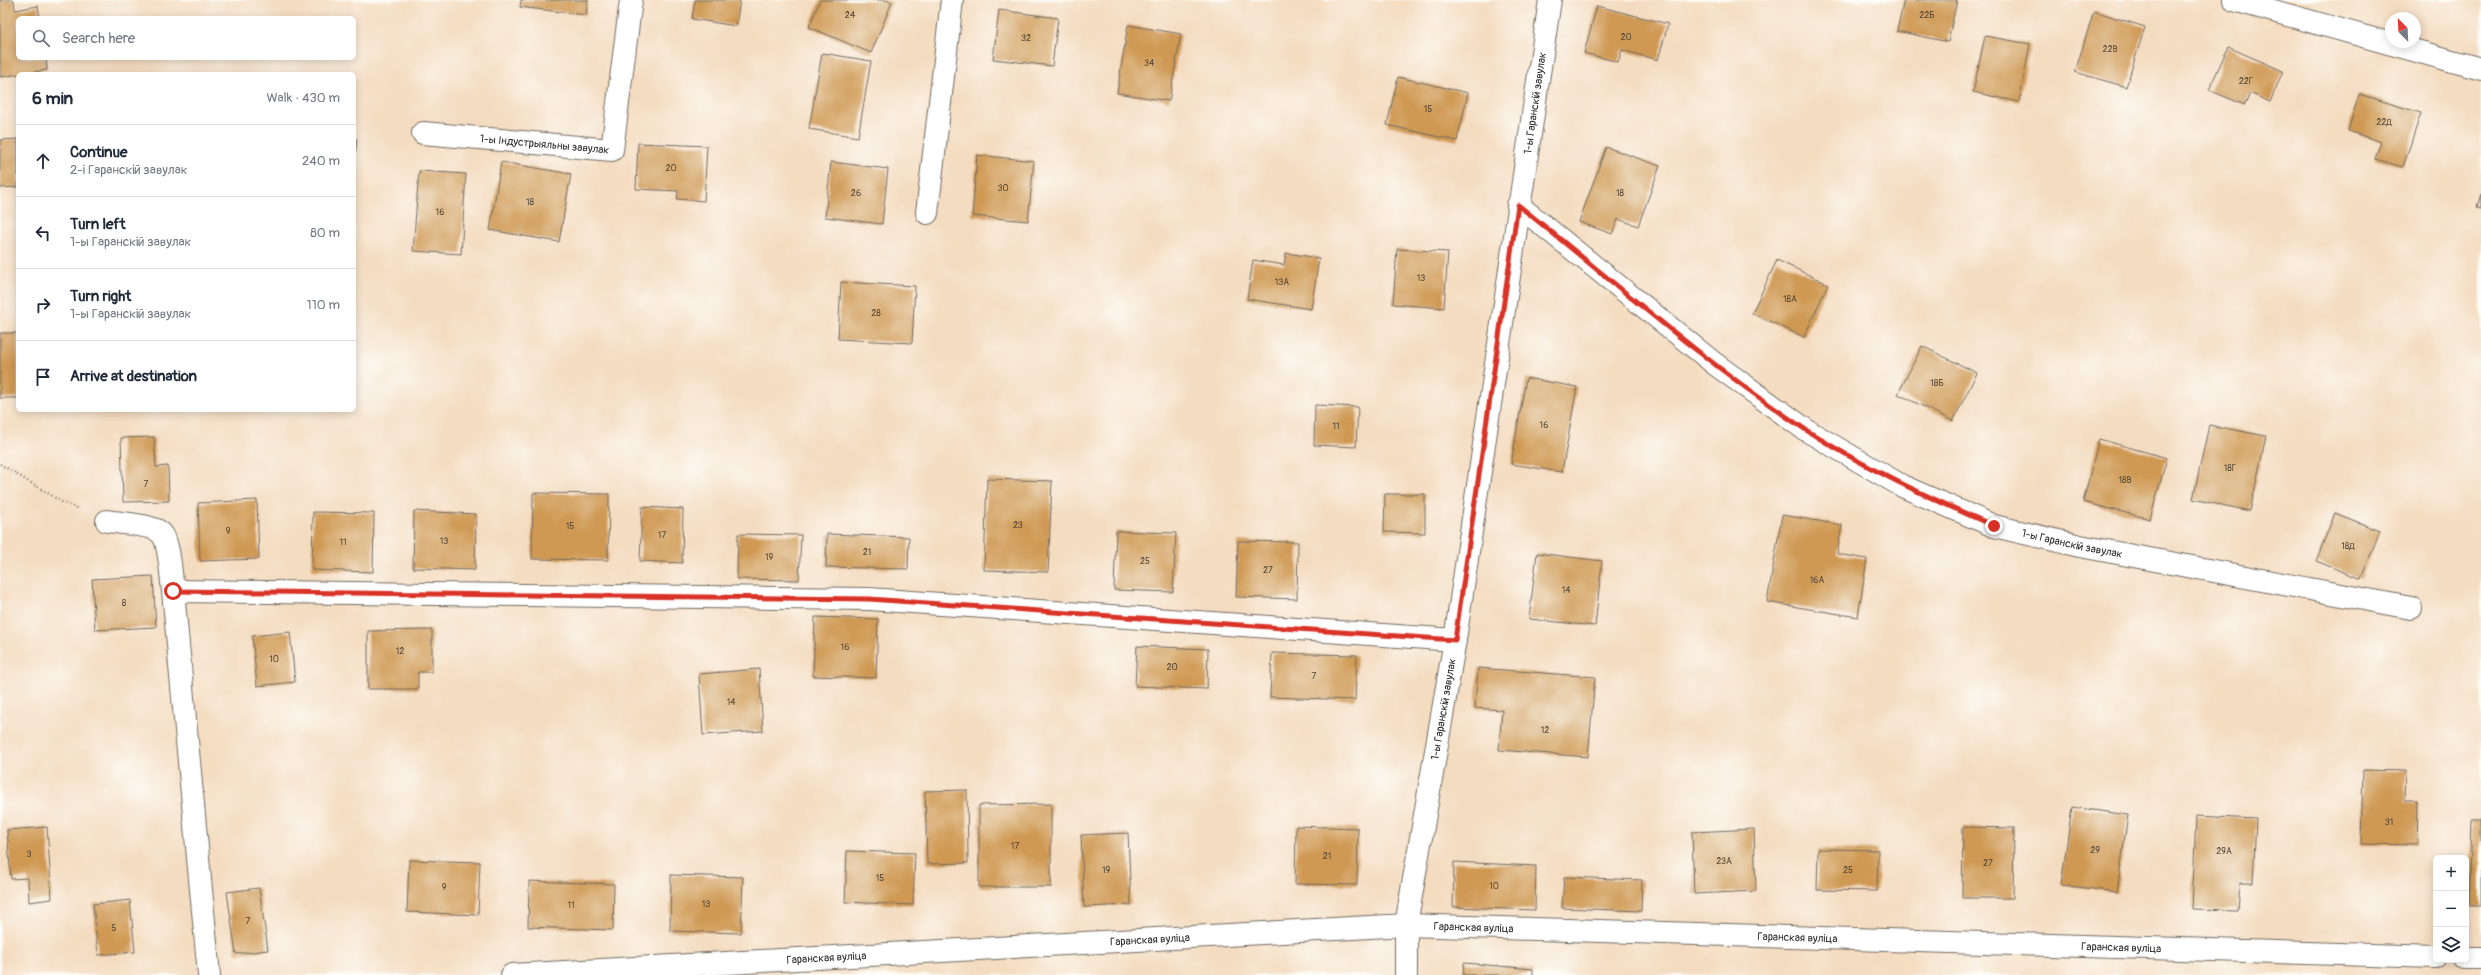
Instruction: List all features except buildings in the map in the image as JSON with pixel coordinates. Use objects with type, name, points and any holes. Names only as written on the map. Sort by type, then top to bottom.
[{"type":"street","name":"1-ы Індустрыяльны завулак","points":[[422,132],[612,150],[631,0]]},
{"type":"street","points":[[927,213],[952,0]]},
{"type":"street","name":"1-ы Гаранскій завулак","points":[[1406,975],[1406,925],[1455,640],[1518,205],[1550,0]]},
{"type":"street","points":[[2234,0],[2481,69]]},
{"type":"street","name":"1-ы Гаранскій завулак","points":[[1518,205],[1716,364],[1806,430],[1902,486],[1994,526],[2080,546],[2410,608]]},
{"type":"street","points":[[107,521],[153,529],[161,533],[166,543],[173,591],[209,975]]},
{"type":"street","points":[[173,591],[869,599],[1455,640]]},
{"type":"street","name":"Гаранская вуліца","points":[[512,975],[1406,925],[2433,957]]},
{"type":"street","points":[[2469,958],[2481,958]]},
{"type":"path","points":[[0,464],[62,502],[107,521]]},
{"type":"route","points":[[173,591],[869,599],[1455,640],[1518,205],[1716,364],[1806,430],[1902,486],[1994,526]]}]
